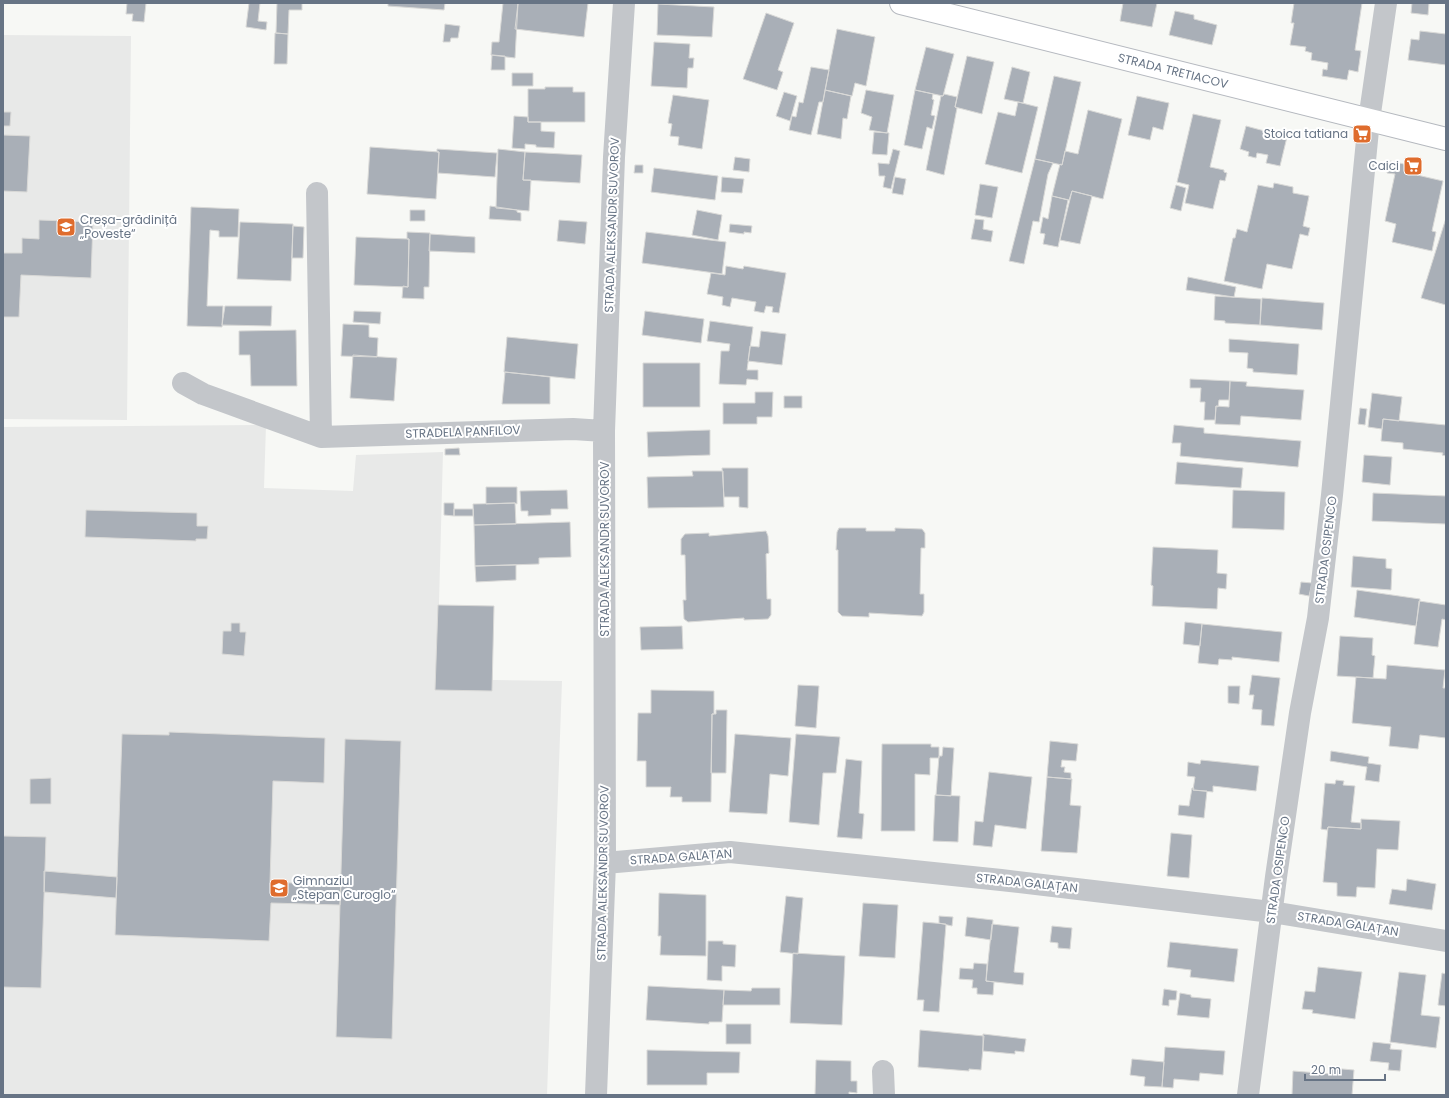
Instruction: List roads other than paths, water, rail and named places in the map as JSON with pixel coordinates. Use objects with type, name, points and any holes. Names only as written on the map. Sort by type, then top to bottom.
[{"type":"street","name":"STRADA ALEKSANDR SUVOROV","points":[[596,1095],[606,863],[604,431],[614,157],[624,3]]},
{"type":"street","name":"STRADA TRETIACOV","points":[[900,3],[1446,139]]},
{"type":"street","name":"STRADA OSIPENCO","points":[[1248,1095],[1300,713],[1318,618],[1334,479],[1369,120],[1386,3]]},
{"type":"street","points":[[317,193],[321,437]]},
{"type":"street","name":"STRADELA PANFILOV","points":[[183,383],[203,394],[321,437],[573,429],[604,431]]},
{"type":"street","name":"STRADA GALAȚAN","points":[[606,863],[730,852],[1001,880],[1272,912],[1446,941]]},
{"type":"street","points":[[884,1071],[884,1095]]},
{"type":"place","name":"Stoica tatiana","points":[[1362,134]]},
{"type":"place","name":"Caici","points":[[1413,166]]},
{"type":"place","name":"Creșa-grădiniță „Poveste“","points":[[66,227]]},
{"type":"place","name":"Gimnaziul „Stepan Curoglo“","points":[[279,888]]}]
